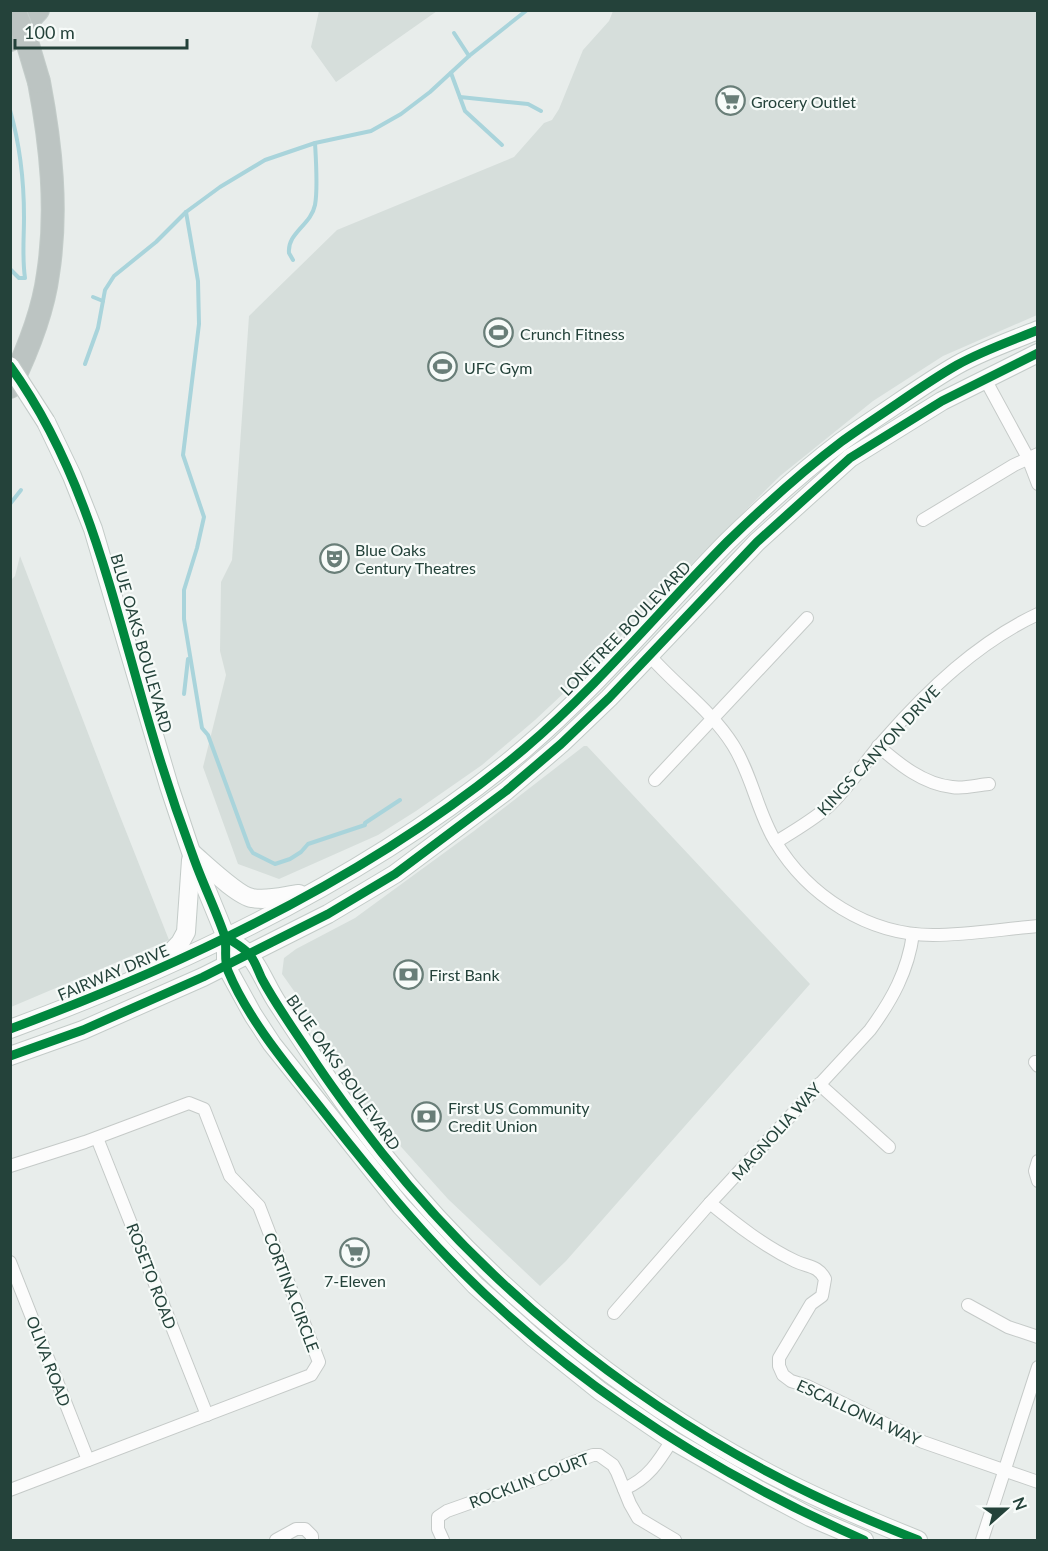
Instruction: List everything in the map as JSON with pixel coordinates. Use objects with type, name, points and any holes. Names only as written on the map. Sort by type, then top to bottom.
[{"type":"highway","points":[[10,387],[31,337],[48,275],[52,183],[50,149],[39,82],[14,10]]},
{"type":"highway","points":[[10,40],[38,10]]},
{"type":"main road","name":"LONETREE BOULEVARD","points":[[226,937],[317,891],[436,818],[471,792],[566,711],[729,541],[797,477],[859,429],[923,386],[974,357],[1038,330]]},
{"type":"main road","points":[[10,1056],[83,1030],[226,966],[328,914],[395,874],[506,791],[561,744],[609,698],[757,542],[850,458],[942,401],[1038,353]]},
{"type":"main road","points":[[974,357],[986,379]]},
{"type":"main road","name":"BLUE OAKS BOULEVARD","points":[[10,366],[46,422],[72,476],[93,529],[152,735],[191,852],[226,937],[226,966],[253,1015],[278,1051],[377,1178],[436,1245],[475,1285],[534,1338],[600,1391],[672,1440],[759,1491],[864,1540]]},
{"type":"main road","points":[[633,642],[650,655]]},
{"type":"main road","points":[[191,852],[238,891],[251,898],[267,899],[317,891]]},
{"type":"main road","points":[[152,972],[180,943],[186,932],[191,852]]},
{"type":"main road","name":"BLUE OAKS BOULEVARD","points":[[226,937],[249,954],[310,1055],[360,1125],[431,1210],[520,1299],[604,1368],[693,1429],[818,1498],[918,1540]]},
{"type":"main road","name":"FAIRWAY DRIVE","points":[[10,1029],[80,1003],[176,962],[226,937]]},
{"type":"street","points":[[986,379],[1033,456],[1038,484]]},
{"type":"street","points":[[923,520],[1033,456]]},
{"type":"street","name":"KINGS CANYON DRIVE","points":[[776,842],[826,808],[878,746],[919,702],[967,659],[992,640],[1038,614]]},
{"type":"street","points":[[655,780],[807,618]]},
{"type":"street","points":[[650,655],[725,733],[740,757],[763,817],[776,842],[803,879],[835,905],[868,922],[913,934],[955,934],[1038,926]]},
{"type":"street","points":[[878,746],[912,772],[933,783],[954,788],[989,784]]},
{"type":"street","name":"MAGNOLIA WAY","points":[[614,1313],[710,1203],[870,1030],[891,1001],[906,966],[913,934]]},
{"type":"street","points":[[819,1084],[889,1147]]},
{"type":"street","name":"CORTINA CIRCLE","points":[[10,1166],[98,1138],[189,1103],[204,1109],[230,1176],[259,1206],[319,1362],[310,1375],[10,1490]]},
{"type":"street","name":"ROSETO ROAD","points":[[98,1138],[207,1415]]},
{"type":"street","points":[[1037,1179],[1035,1171],[1038,1161]]},
{"type":"street","name":"ESCALLONIA WAY","points":[[710,1203],[755,1238],[797,1263],[818,1269],[825,1279],[822,1296],[811,1304],[782,1352],[779,1366],[783,1375],[791,1381],[807,1386],[900,1432],[1003,1471]]},
{"type":"street","name":"OLIVA ROAD","points":[[10,1262],[88,1460]]},
{"type":"street","points":[[968,1305],[1008,1327],[1038,1337]]},
{"type":"street","points":[[982,1540],[1038,1367]]},
{"type":"street","points":[[624,1489],[647,1475],[672,1440]]},
{"type":"street","name":"ROCKLIN COURT","points":[[442,1540],[438,1529],[438,1518],[447,1511],[532,1482],[593,1455],[599,1455],[613,1465],[638,1518],[675,1540]]},
{"type":"street","points":[[1003,1471],[1038,1482]]},
{"type":"street","points":[[276,1540],[296,1529],[305,1529],[312,1536],[312,1540]]},
{"type":"shaded area","points":[[319,10],[437,11],[336,82],[311,47]]},
{"type":"shaded area","points":[[613,11],[1037,11],[1037,315],[943,356],[873,401],[780,476],[644,611],[597,662],[535,720],[482,765],[416,811],[378,835],[279,879],[238,864],[203,767],[226,675],[220,651],[221,582],[232,560],[249,316],[337,230],[514,157],[544,123],[552,120],[559,109],[583,50],[609,21]]},
{"type":"shaded area","points":[[20,556],[169,940],[11,1007],[10,581],[15,576]]},
{"type":"shaded area","points":[[584,746],[587,746],[810,984],[566,1261],[540,1286],[448,1199],[368,1110],[328,1039],[282,974],[284,958],[296,949],[355,918],[474,831]]},
{"type":"waterway","points":[[85,364],[98,328],[105,290],[114,276],[156,242],[186,212],[220,187],[265,160],[315,143],[371,131],[401,114],[527,10]]},
{"type":"waterway","points":[[454,33],[469,56]]},
{"type":"waterway","points":[[451,73],[465,111],[502,145]]},
{"type":"waterway","points":[[460,97],[528,104],[541,111]]},
{"type":"waterway","points":[[10,110],[19,150],[22,177],[25,278],[19,278],[10,269]]},
{"type":"waterway","points":[[293,260],[289,253],[289,246],[295,234],[313,212],[315,205],[317,183],[315,143]]},
{"type":"waterway","points":[[186,212],[198,281],[199,324],[183,455],[204,517],[184,590],[184,619],[202,728],[208,735],[249,847],[253,853],[275,864],[290,859],[308,844],[365,825],[400,800]]},
{"type":"waterway","points":[[93,297],[103,301]]},
{"type":"waterway","points":[[10,504],[21,490]]},
{"type":"waterway","points":[[184,694],[188,659]]},
{"type":"cycle path","points":[[10,1029],[145,975],[213,944],[344,875],[407,836],[467,794],[551,725],[727,542],[782,490],[826,454],[912,393],[957,365],[1038,330]]},
{"type":"cycle path","points":[[10,1056],[83,1030],[203,977],[328,914],[395,874],[506,791],[561,744],[609,698],[757,542],[850,458],[942,401],[1038,353]]},
{"type":"cycle path","points":[[10,366],[37,408],[80,497],[111,590],[171,795],[224,934],[228,971],[237,991],[261,1030],[360,1157],[419,1226],[495,1304],[543,1345],[592,1384],[696,1453],[751,1485],[864,1540]]},
{"type":"cycle path","points":[[226,937],[251,956],[267,989],[285,1017],[336,1092],[382,1153],[423,1201],[511,1291],[609,1371],[713,1441],[805,1491],[918,1540]]},
{"type":"place","name":"Grocery Outlet","points":[[730,101]]},
{"type":"place","name":"Crunch Fitness","points":[[499,333]]},
{"type":"place","name":"UFC Gym","points":[[443,367]]},
{"type":"place","name":"Blue Oaks Century Theatres","points":[[334,558]]},
{"type":"place","name":"First Bank","points":[[408,974]]},
{"type":"place","name":"First US Community Credit Union","points":[[427,1116]]},
{"type":"place","name":"7-Eleven","points":[[355,1252]]}]
